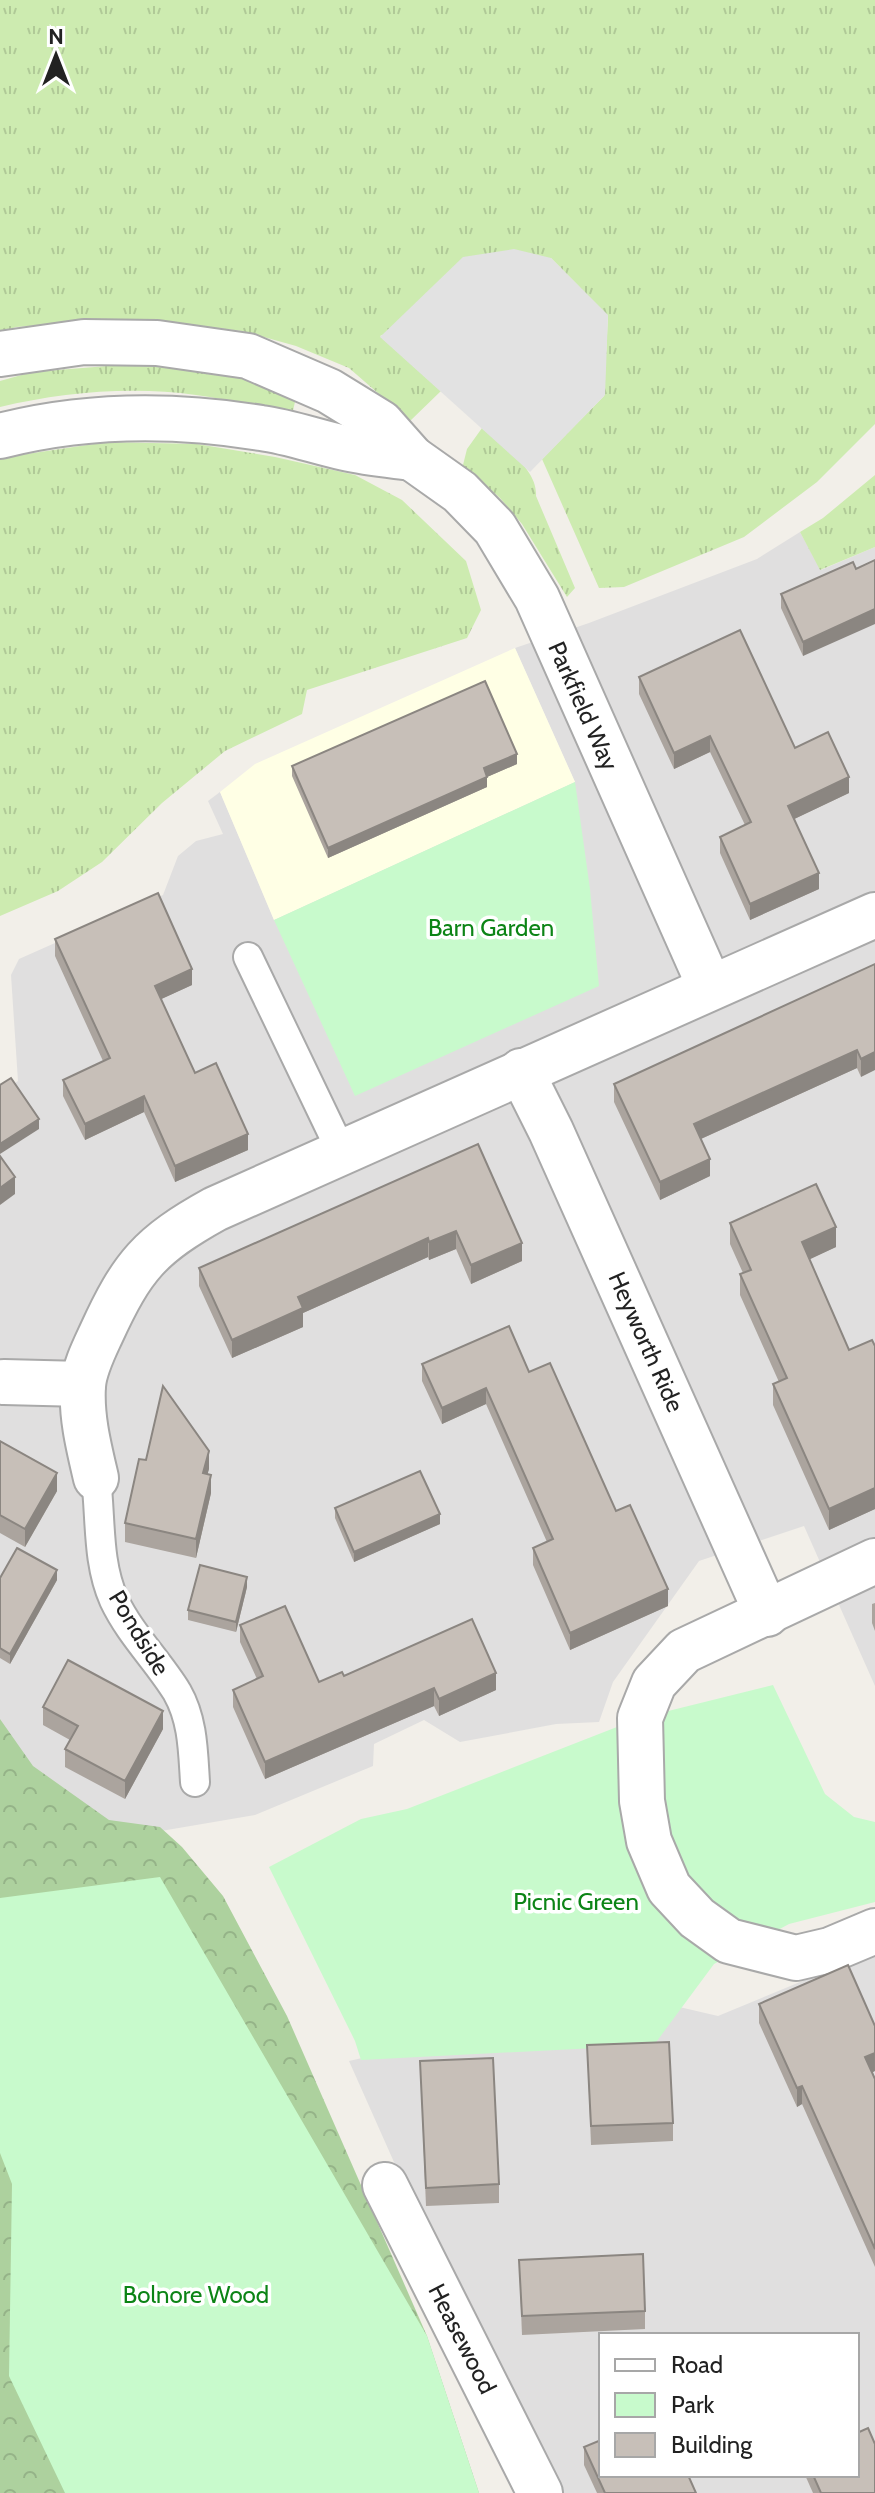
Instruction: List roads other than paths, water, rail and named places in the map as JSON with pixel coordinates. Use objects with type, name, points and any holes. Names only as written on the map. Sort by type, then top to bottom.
[{"type":"street","name":"Parkfield Way","points":[[0,354],[84,342],[157,343],[248,356],[329,391],[381,423],[412,458],[460,492],[495,528],[537,598],[710,987]]},
{"type":"street","name":"Parkfield Way","points":[[0,436],[37,426],[119,418],[188,419],[264,428],[347,449],[412,458]]},
{"type":"street","points":[[521,1071],[875,915]]},
{"type":"street","name":"Pondside","points":[[96,1478],[85,1425],[83,1384],[95,1347],[120,1291],[150,1252],[178,1230],[215,1209],[521,1071]]},
{"type":"street","name":"Heyworth Ride","points":[[521,1071],[551,1131],[767,1614]]},
{"type":"street","points":[[4,1382],[83,1384]]},
{"type":"street","points":[[875,1561],[684,1651],[654,1683],[640,1718],[642,1801],[649,1841],[669,1888],[697,1918],[729,1941],[796,1958],[830,1950],[875,1931]]},
{"type":"street","name":"Heasewood","points":[[385,2185],[540,2493]]},
{"type":"lane","points":[[248,957],[342,1153]]},
{"type":"lane","name":"Pondside","points":[[96,1478],[102,1560],[110,1587],[115,1601],[142,1644],[178,1694],[191,1729],[195,1782]]},
{"type":"park label","name":"Barn Garden","points":[[491,928]]},
{"type":"park label","name":"Picnic Green","points":[[576,1902]]},
{"type":"park label","name":"Bolnore Wood","points":[[196,2295]]}]
